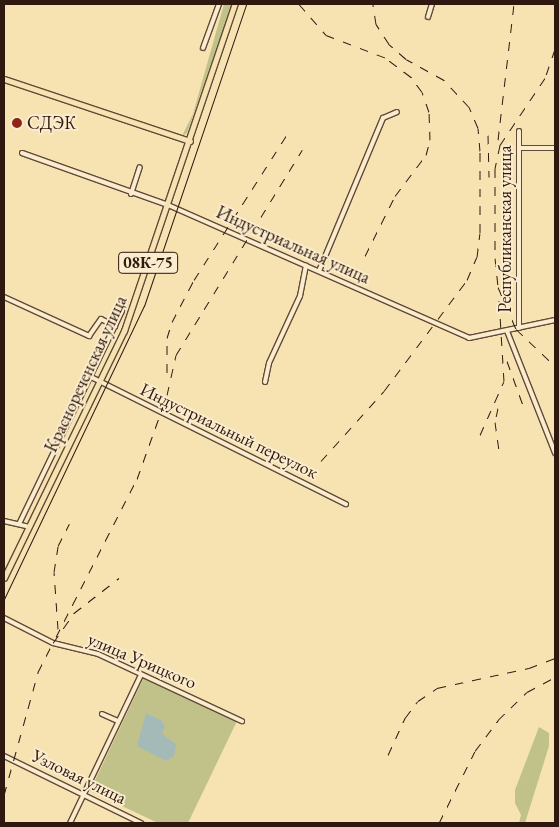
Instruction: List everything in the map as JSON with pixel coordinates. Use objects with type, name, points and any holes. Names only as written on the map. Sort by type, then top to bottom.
[{"type":"main road","name":"Краснореченская улица","points":[[4,578],[124,331],[235,4]]},
{"type":"main road","points":[[4,79],[190,141]]},
{"type":"street","points":[[203,48],[218,4]]},
{"type":"street","points":[[428,17],[432,4]]},
{"type":"street","points":[[318,271],[383,118],[397,112]]},
{"type":"street","name":"Республиканская улица","points":[[519,131],[519,328]]},
{"type":"street","points":[[519,148],[555,148]]},
{"type":"street","name":"Индустриальная улица","points":[[22,153],[131,194],[168,205],[438,325],[474,338],[555,320]]},
{"type":"street","points":[[131,194],[140,168]]},
{"type":"street","points":[[265,382],[269,363],[300,296],[306,266]]},
{"type":"street","points":[[4,297],[89,336],[101,319],[116,326]]},
{"type":"street","points":[[19,524],[122,311]]},
{"type":"street","points":[[507,331],[555,453]]},
{"type":"street","name":"Индустриальный переулок","points":[[91,377],[346,504]]},
{"type":"street","points":[[4,521],[29,527]]},
{"type":"street","name":"улица Урицкого","points":[[4,618],[53,643],[84,650],[242,721]]},
{"type":"street","points":[[70,823],[141,674]]},
{"type":"street","points":[[102,714],[118,721]]},
{"type":"street","name":"Узловая улица","points":[[4,756],[141,823]]},
{"type":"green space","points":[[224,4],[232,4],[187,133],[182,136],[193,114]]},
{"type":"green space","points":[[144,677],[237,721],[188,823],[158,823],[90,791]]},
{"type":"green space","points":[[539,727],[549,733],[549,746],[525,823],[519,823],[521,815],[515,803],[515,790]]},
{"type":"shaded area","points":[[146,713],[161,720],[165,726],[162,734],[176,744],[174,756],[166,761],[137,746]]},
{"type":"tram line","points":[[4,599],[144,306],[246,4]]},
{"type":"railway","points":[[299,4],[326,35],[389,59]]},
{"type":"railway","points":[[321,461],[384,391],[467,280],[477,257],[480,233],[480,151],[478,128],[469,107],[444,80],[406,59],[389,44],[376,24],[373,4]]},
{"type":"railway","points":[[498,140],[514,4]]},
{"type":"railway","points":[[555,49],[545,78],[500,145],[495,168],[495,258],[498,287],[516,329],[555,366]]},
{"type":"railway","points":[[365,256],[395,196],[426,155],[430,140],[429,112],[422,92],[411,77],[384,57]]},
{"type":"railway","points":[[167,373],[167,338],[172,322],[194,280],[290,130]]},
{"type":"railway","points":[[488,135],[489,177]]},
{"type":"railway","points":[[56,637],[137,479],[167,395],[176,355],[302,150]]},
{"type":"railway","points":[[480,435],[504,381],[499,300]]},
{"type":"railway","points":[[507,361],[524,408]]},
{"type":"railway","points":[[498,408],[495,422],[499,452]]},
{"type":"railway","points":[[58,629],[54,572],[58,546],[69,524]]},
{"type":"railway","points":[[4,795],[38,672],[53,643],[74,613],[119,578]]},
{"type":"railway","points":[[388,755],[405,718],[418,701],[437,688],[529,668],[555,658]]},
{"type":"railway","points":[[439,823],[475,751],[498,720],[527,692],[555,677]]},
{"type":"place","name":"СДЭК","points":[[17,123]]}]
